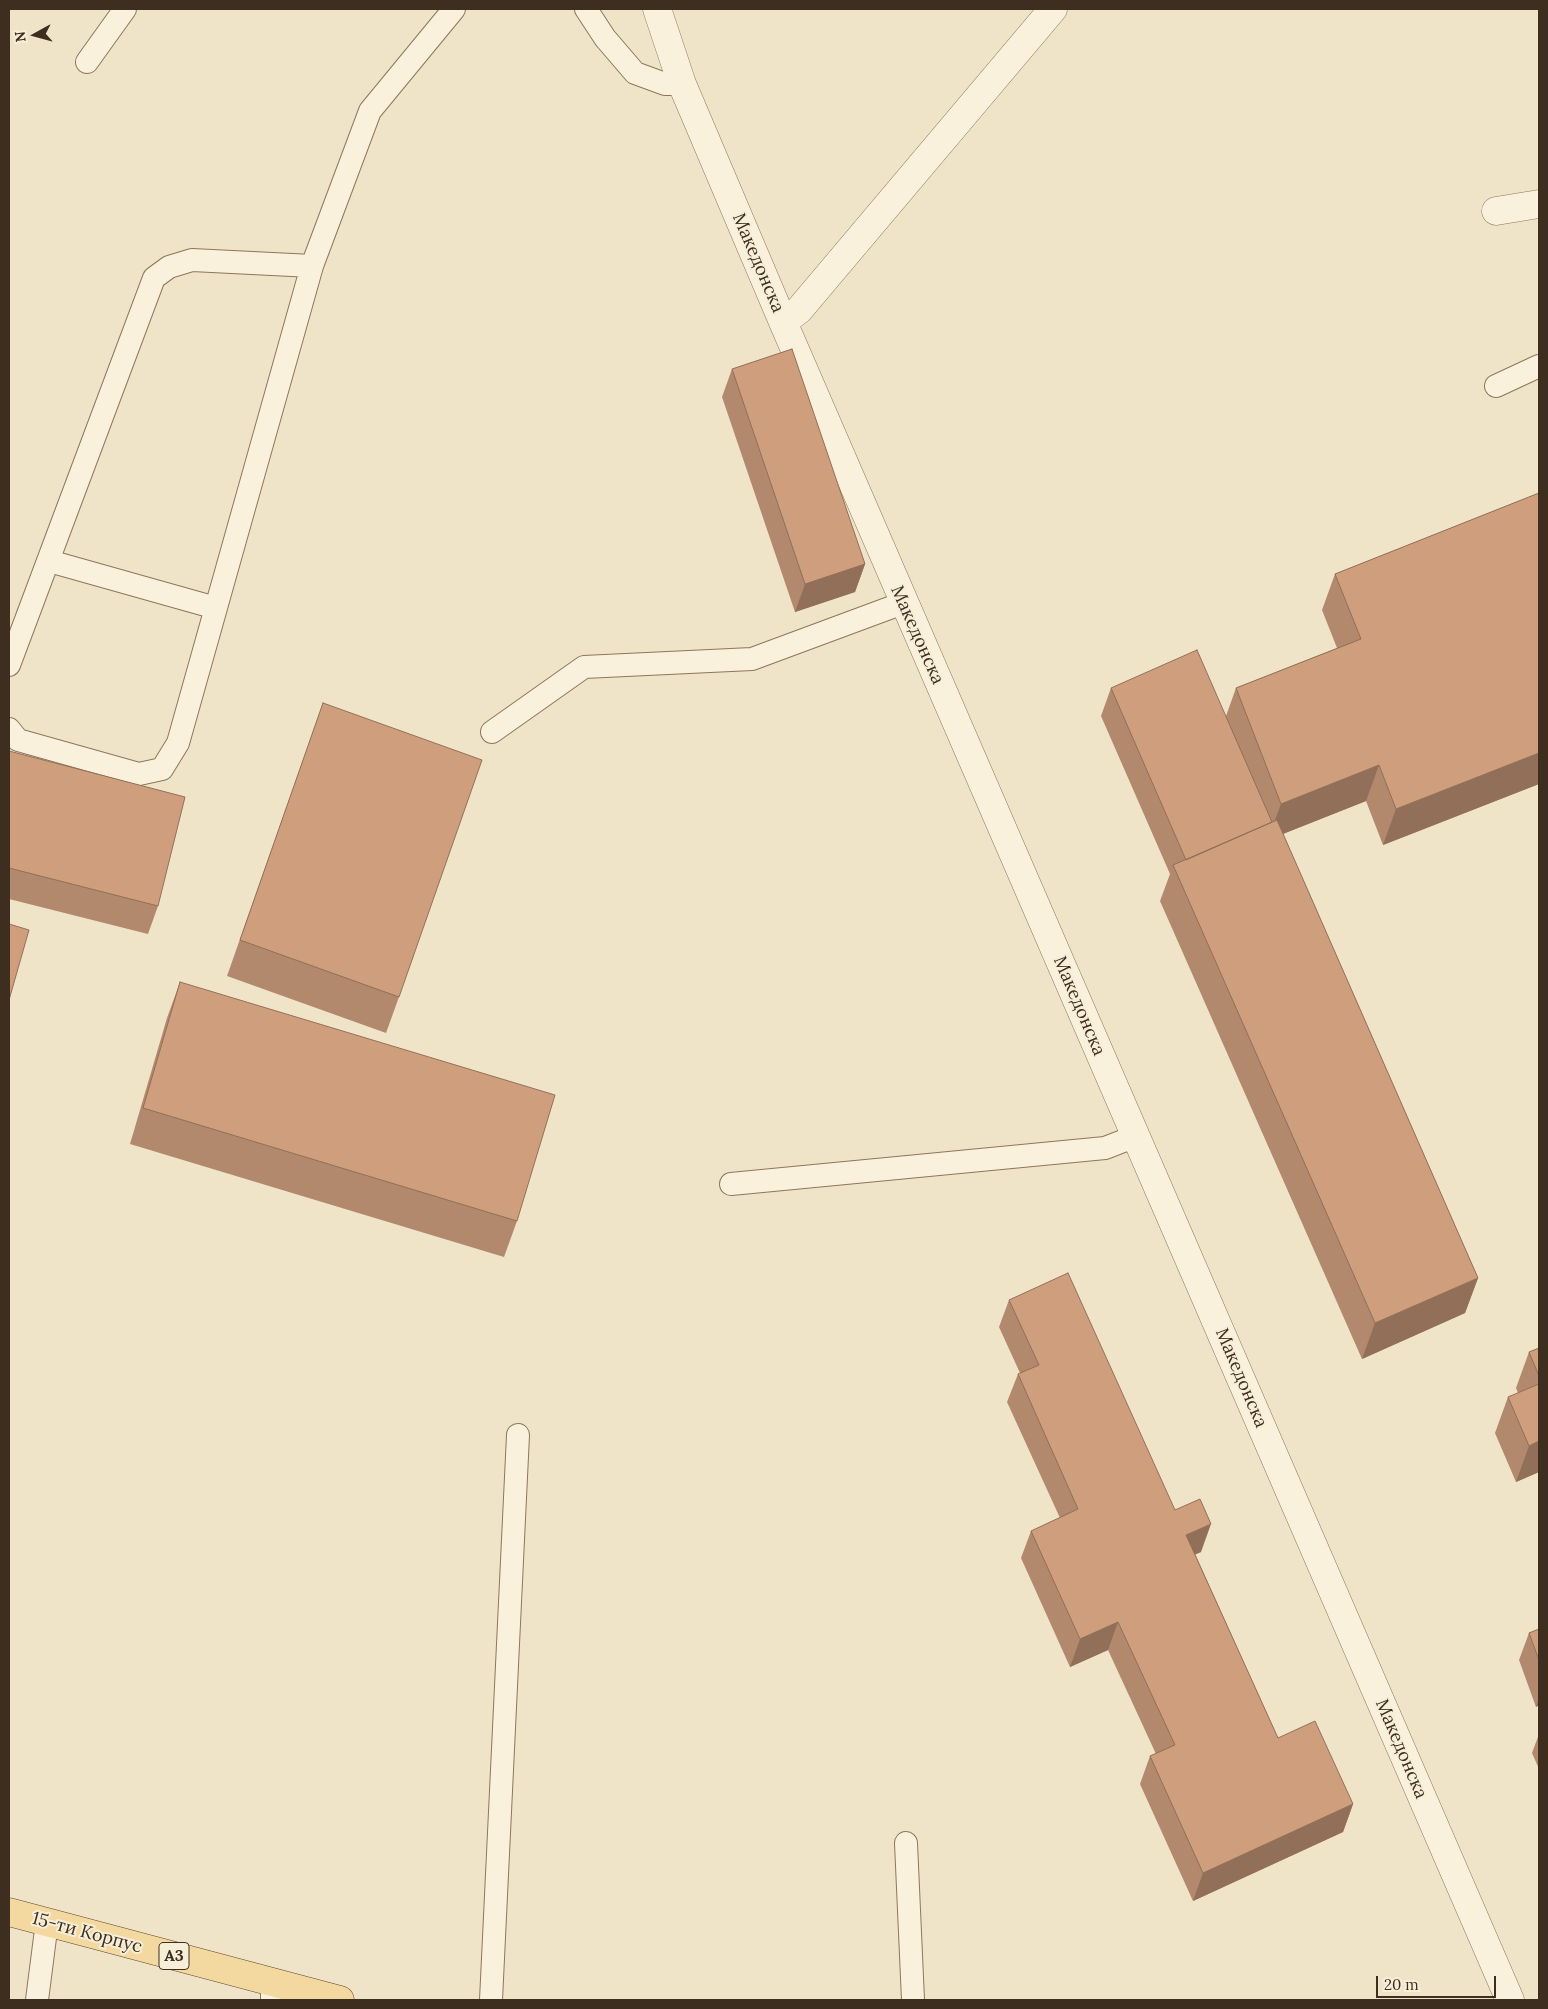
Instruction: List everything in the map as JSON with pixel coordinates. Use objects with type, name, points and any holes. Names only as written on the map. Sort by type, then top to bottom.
[{"type":"main road","name":"15-ти Корпус","points":[[9,1912],[272,1991],[340,2000]]},
{"type":"street","name":"Македонска","points":[[657,9],[682,84],[903,603],[1510,2000]]},
{"type":"street","points":[[783,322],[799,310],[1054,9]]},
{"type":"street","points":[[1496,211],[1539,204]]},
{"type":"lane","points":[[87,62],[124,9]]},
{"type":"lane","points":[[9,729],[18,740],[139,774],[162,769],[178,743],[312,266],[370,110],[454,9]]},
{"type":"lane","points":[[586,9],[606,38],[635,73],[665,84],[682,84]]},
{"type":"lane","points":[[9,665],[154,278],[168,267],[192,260],[312,266]]},
{"type":"lane","points":[[1496,386],[1539,366]]},
{"type":"lane","points":[[49,560],[216,608]]},
{"type":"lane","points":[[492,732],[584,666],[752,659],[903,603]]},
{"type":"lane","points":[[731,1184],[1104,1148],[1136,1136]]},
{"type":"lane","points":[[491,2000],[518,1435]]},
{"type":"lane","points":[[906,1843],[913,2000]]},
{"type":"lane","points":[[37,2000],[47,1922]]},
{"type":"building","points":[[792,349],[865,564],[805,584],[732,369]]},
{"type":"building","points":[[1539,493],[1539,753],[1396,809],[1379,765],[1281,804],[1236,688],[1361,639],[1335,574]]},
{"type":"building","points":[[1197,650],[1272,822],[1186,860],[1111,688]]},
{"type":"building","points":[[323,703],[482,760],[399,997],[240,940]]},
{"type":"building","points":[[9,751],[185,797],[158,906],[9,868]]},
{"type":"building","points":[[1277,820],[1478,1278],[1375,1323],[1173,865]]},
{"type":"building","points":[[9,924],[29,930],[9,1000]]},
{"type":"building","points":[[180,982],[555,1095],[517,1221],[143,1108]]},
{"type":"building","points":[[1068,1273],[1175,1510],[1200,1499],[1211,1524],[1186,1535],[1278,1738],[1315,1721],[1353,1804],[1203,1873],[1150,1756],[1175,1745],[1118,1622],[1080,1639],[1031,1531],[1078,1509],[1018,1374],[1039,1365],[1009,1300]]},
{"type":"building","points":[[1539,1348],[1539,1376],[1529,1352]]},
{"type":"building","points":[[1539,1384],[1539,1441],[1529,1446],[1508,1397]]},
{"type":"building","points":[[1539,1629],[1539,1660],[1529,1633]]}]
